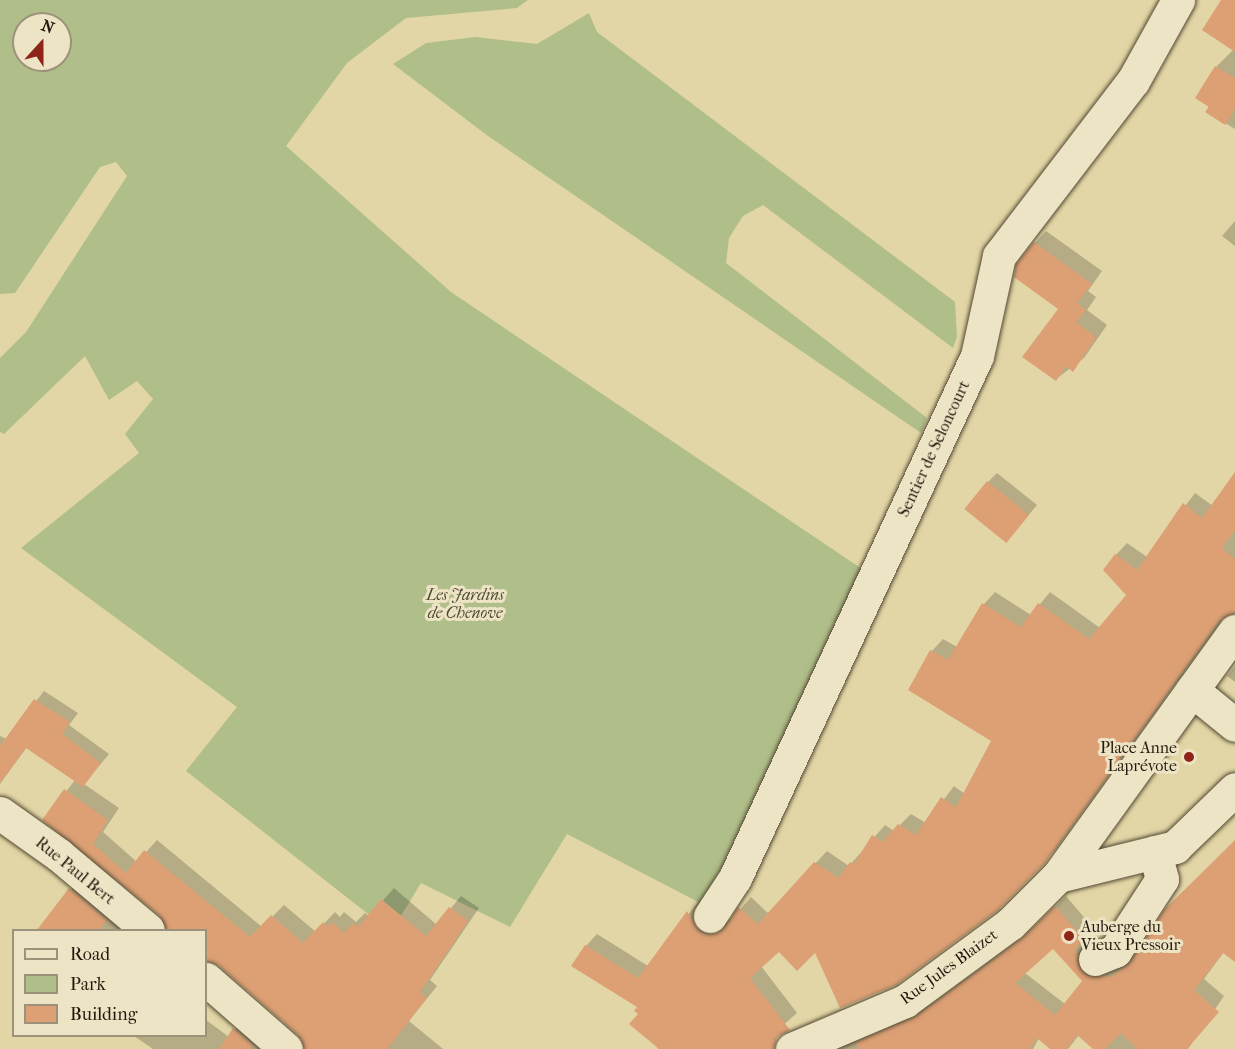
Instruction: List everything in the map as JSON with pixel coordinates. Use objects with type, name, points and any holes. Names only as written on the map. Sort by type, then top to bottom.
[{"type":"street","name":"Sentier de Seloncourt","points":[[710,916],[735,878],[977,356],[999,256],[1133,81],[1178,0]]},
{"type":"street","points":[[1058,876],[1235,631]]},
{"type":"street","points":[[1192,690],[1235,724]]},
{"type":"street","points":[[1058,876],[1175,847],[1235,789]]},
{"type":"street","name":"Rue Paul Bert","points":[[0,813],[59,855],[147,929]]},
{"type":"street","points":[[1095,959],[1115,951],[1162,879],[1155,852]]},
{"type":"street","name":"Rue Jules Blaizet","points":[[792,1049],[905,1001],[1010,924],[1058,876]]},
{"type":"street","points":[[207,980],[286,1049]]},
{"type":"green space","name":"Les Jardins de Chenove","points":[[0,0],[528,0],[517,8],[406,18],[347,63],[286,146],[451,292],[862,569],[708,907],[567,834],[510,927],[421,883],[391,932],[186,771],[237,707],[21,548],[139,453],[125,434],[153,399],[137,381],[109,400],[85,356],[4,434],[0,432],[0,358],[26,332],[127,176],[116,162],[100,167],[15,293],[0,294]]},
{"type":"green space","points":[[589,13],[597,32],[955,302],[957,337],[953,348],[763,205],[743,216],[729,238],[726,263],[927,418],[921,433],[488,136],[393,64],[426,43],[475,37],[537,44]]},
{"type":"building","points":[[1221,0],[1235,0],[1235,52],[1202,30]]},
{"type":"building","points":[[1215,66],[1235,78],[1235,109],[1225,125],[1205,112],[1209,107],[1195,98]]},
{"type":"building","points":[[1034,242],[1092,284],[1077,303],[1086,310],[1076,322],[1096,337],[1073,372],[1066,366],[1056,381],[1022,357],[1058,309],[1014,277],[1016,264]]},
{"type":"building","points":[[1235,472],[1235,530],[1222,548],[1235,559],[1235,613],[1220,620],[1044,864],[998,910],[896,985],[840,1008],[815,953],[797,971],[779,952],[750,978],[790,1030],[777,1037],[774,1049],[659,1049],[629,1024],[638,1014],[634,1011],[637,1007],[571,966],[585,945],[638,978],[687,911],[699,931],[708,935],[725,927],[738,907],[758,924],[814,862],[839,878],[850,862],[854,864],[872,835],[883,842],[898,824],[916,835],[941,797],[956,807],[991,741],[908,690],[930,650],[948,660],[982,603],[1021,627],[1038,603],[1089,639],[1126,595],[1103,570],[1115,554],[1137,570],[1183,503],[1202,518]]},
{"type":"building","points":[[987,481],[1029,515],[1006,543],[964,509]]},
{"type":"building","points":[[34,699],[70,722],[62,734],[101,763],[83,787],[26,748],[0,783],[0,746]]},
{"type":"building","points":[[64,789],[108,820],[93,844],[126,873],[144,850],[250,937],[271,915],[303,943],[323,922],[327,927],[332,922],[344,933],[353,923],[358,927],[381,899],[426,936],[449,907],[468,921],[420,992],[427,998],[387,1049],[304,1049],[298,1035],[218,965],[207,961],[207,929],[166,929],[160,916],[42,820]]},
{"type":"building","points":[[1235,840],[1235,962],[1223,953],[1194,990],[1219,1012],[1187,1049],[1137,1049],[1121,1033],[1105,1049],[1093,1049],[1077,1035],[1067,1049],[1050,1049],[1037,1038],[1029,1049],[859,1049],[856,1042],[916,1016],[1021,939],[1055,906],[1084,939],[1075,949],[1083,973],[1111,977],[1131,961],[1164,910]],"holes":[[[1053,949],[1082,981],[1055,1015],[1015,983]]]},
{"type":"building","points":[[69,888],[107,920],[100,929],[38,929]]},
{"type":"building","points":[[233,1028],[253,1045],[250,1049],[219,1049]]},
{"type":"place","name":"Place Anne Laprévote","points":[[1189,757]]},
{"type":"place","name":"Auberge du Vieux Pressoir","points":[[1069,936]]}]
